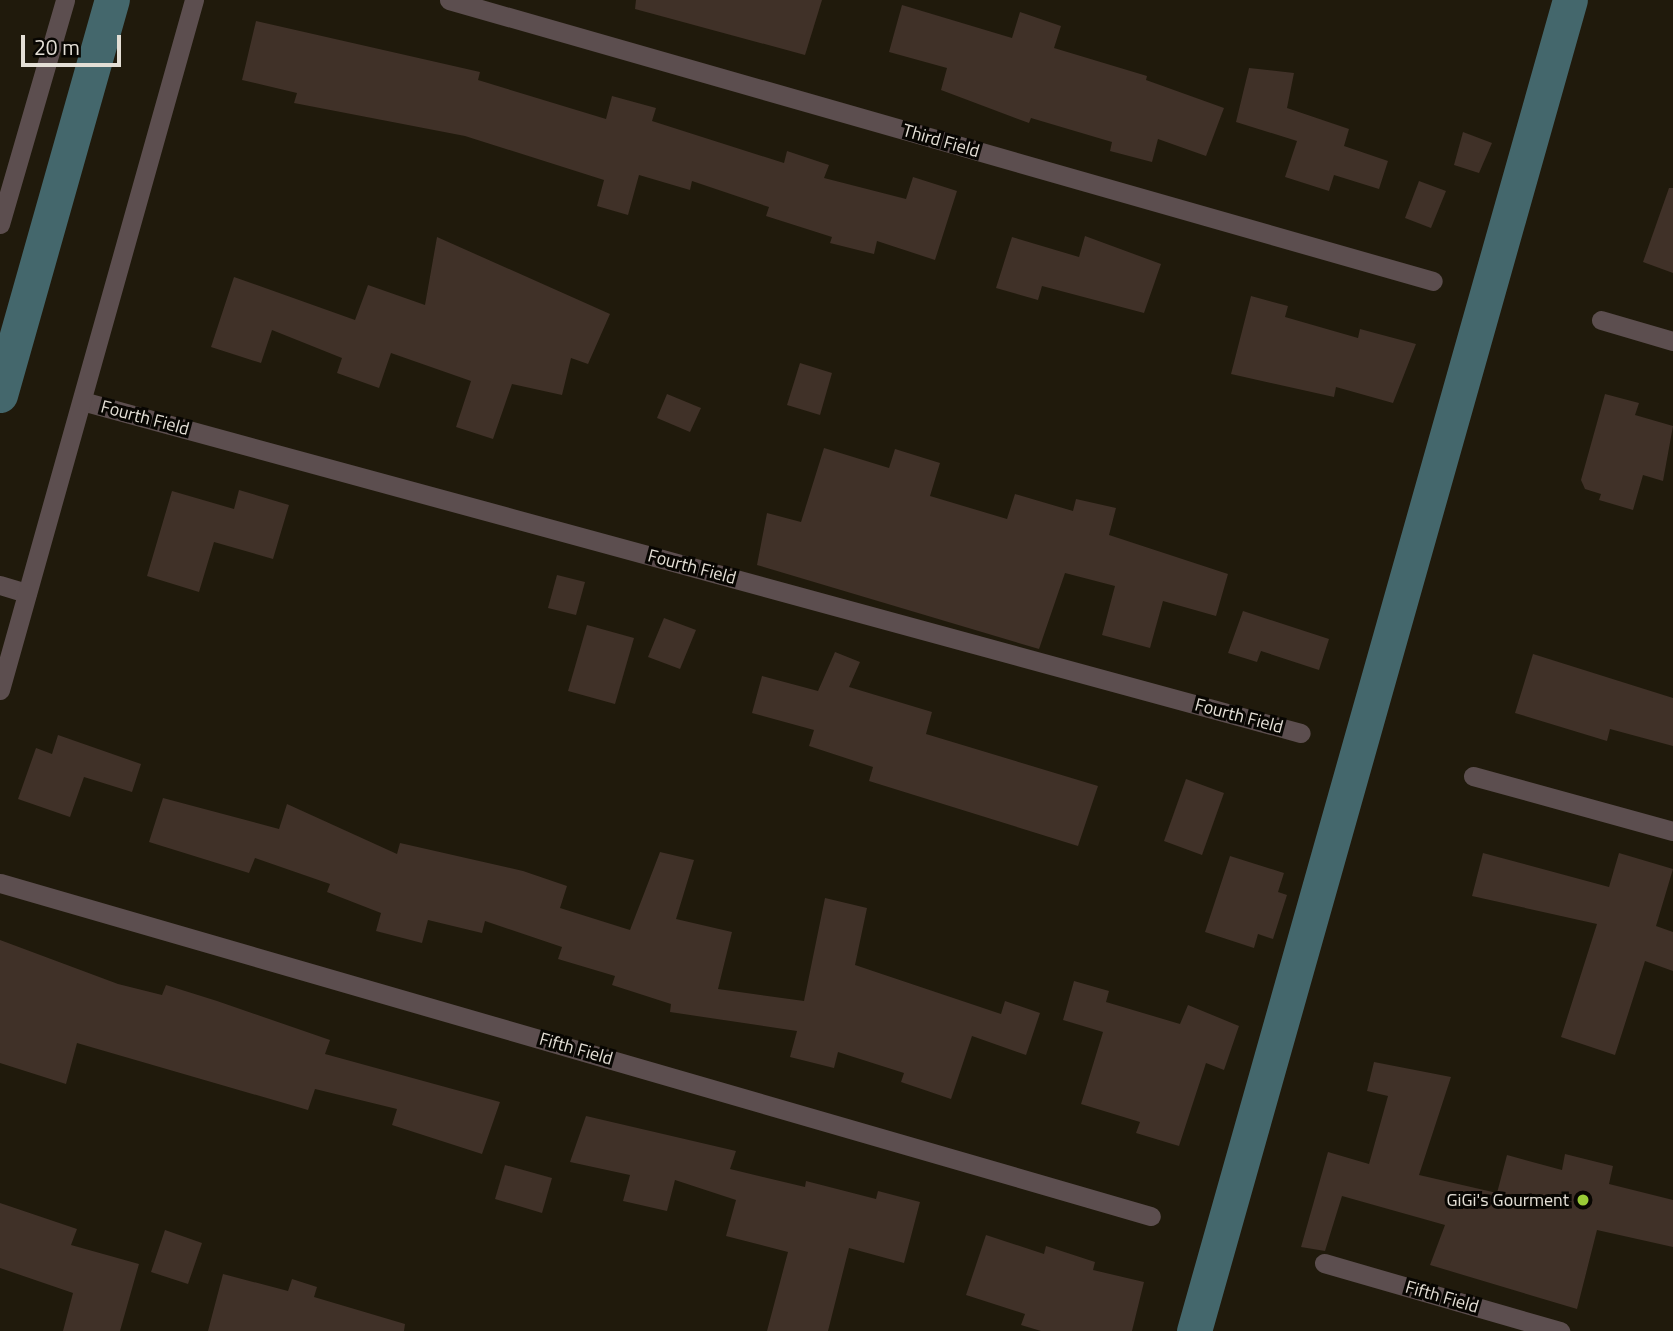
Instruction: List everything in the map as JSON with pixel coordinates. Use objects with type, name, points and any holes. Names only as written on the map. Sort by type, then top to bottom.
[{"type":"street","points":[[0,224],[65,0]]},
{"type":"street","points":[[0,690],[194,0]]},
{"type":"street","name":"Third Field","points":[[449,0],[1433,281]]},
{"type":"street","points":[[1601,320],[1673,341]]},
{"type":"street","name":"Fourth Field","points":[[82,401],[1301,733]]},
{"type":"street","points":[[0,585],[27,593]]},
{"type":"street","points":[[1473,776],[1673,831]]},
{"type":"street","name":"Fifth Field","points":[[0,883],[1151,1216]]},
{"type":"street","name":"Fifth Field","points":[[1324,1263],[1560,1331]]},
{"type":"building","points":[[636,0],[822,0],[805,55],[635,9]]},
{"type":"building","points":[[902,5],[1012,38],[1020,12],[1061,26],[1054,48],[1147,76],[1146,80],[1224,108],[1206,156],[1158,139],[1152,162],[1110,151],[1112,142],[1031,118],[1029,123],[941,90],[947,68],[889,52]]},
{"type":"building","points":[[256,21],[480,72],[478,80],[606,119],[612,96],[656,108],[652,121],[784,163],[787,151],[829,165],[824,178],[906,199],[913,177],[957,191],[935,260],[877,241],[874,254],[830,243],[832,237],[766,216],[769,207],[692,181],[690,190],[639,175],[628,215],[597,206],[604,180],[465,136],[294,103],[297,93],[242,80]]},
{"type":"building","points":[[1249,68],[1294,73],[1287,108],[1349,129],[1344,146],[1388,161],[1379,189],[1334,175],[1329,191],[1285,177],[1297,141],[1236,122]]},
{"type":"building","points":[[1463,132],[1492,143],[1479,173],[1454,165]]},
{"type":"building","points":[[1419,181],[1446,191],[1431,228],[1405,218]]},
{"type":"building","points":[[1669,188],[1673,188],[1673,273],[1643,262]]},
{"type":"building","points":[[1085,236],[1161,264],[1144,313],[1042,286],[1038,300],[996,288],[1012,237],[1079,257]]},
{"type":"building","points":[[437,237],[610,314],[588,364],[571,358],[562,395],[512,384],[493,439],[456,427],[471,381],[391,353],[379,388],[337,373],[342,358],[272,330],[261,363],[211,347],[234,277],[355,320],[368,285],[425,305]]},
{"type":"building","points":[[1251,296],[1288,306],[1285,317],[1358,338],[1360,329],[1416,344],[1393,403],[1336,387],[1334,397],[1231,374]]},
{"type":"building","points":[[800,363],[832,373],[820,415],[787,405]]},
{"type":"building","points":[[667,394],[701,408],[690,432],[657,418]]},
{"type":"building","points":[[1605,394],[1639,403],[1635,415],[1673,426],[1663,481],[1643,475],[1633,510],[1599,500],[1601,494],[1585,489],[1581,480]]},
{"type":"building","points":[[824,448],[889,468],[895,449],[940,463],[930,496],[1007,519],[1015,494],[1073,511],[1076,499],[1116,508],[1109,535],[1228,574],[1216,616],[1163,601],[1150,648],[1102,635],[1115,586],[1065,573],[1039,649],[757,565],[767,513],[801,522]]},
{"type":"building","points":[[239,490],[289,505],[273,559],[214,542],[199,592],[147,576],[172,491],[234,509]]},
{"type":"building","points":[[557,575],[585,582],[576,615],[548,608]]},
{"type":"building","points":[[1243,611],[1329,639],[1319,670],[1261,651],[1257,662],[1228,653]]},
{"type":"building","points":[[664,618],[696,630],[680,669],[648,657]]},
{"type":"building","points":[[587,625],[634,638],[615,704],[568,691]]},
{"type":"building","points":[[835,652],[860,662],[849,687],[932,712],[926,734],[1098,786],[1078,846],[869,781],[873,767],[809,746],[814,730],[752,713],[762,676],[818,691]]},
{"type":"building","points":[[1533,654],[1673,698],[1673,746],[1610,729],[1607,741],[1515,713]]},
{"type":"building","points":[[58,735],[141,764],[132,792],[84,777],[70,817],[18,799],[36,748],[52,754]]},
{"type":"building","points":[[1186,779],[1224,793],[1202,855],[1164,841]]},
{"type":"building","points":[[163,798],[279,829],[287,804],[397,854],[400,843],[523,871],[567,886],[560,908],[630,930],[660,852],[694,860],[676,919],[732,932],[718,989],[804,1001],[825,898],[867,908],[855,965],[1001,1014],[1005,1001],[1040,1013],[1026,1055],[972,1036],[951,1099],[901,1082],[904,1073],[838,1052],[834,1068],[790,1057],[797,1031],[670,1012],[671,1004],[612,985],[615,976],[558,959],[562,947],[485,921],[482,933],[428,920],[422,943],[376,931],[381,913],[327,892],[330,884],[255,858],[249,873],[149,842]]},
{"type":"building","points":[[1483,853],[1609,887],[1619,853],[1673,869],[1656,926],[1673,932],[1673,971],[1645,961],[1615,1055],[1561,1037],[1597,924],[1472,896]]},
{"type":"building","points":[[1230,856],[1284,873],[1278,892],[1287,895],[1273,939],[1258,934],[1254,948],[1205,932]]},
{"type":"building","points":[[0,940],[118,984],[162,995],[166,985],[217,1001],[330,1040],[325,1054],[500,1102],[482,1154],[392,1125],[397,1109],[315,1089],[308,1110],[77,1043],[66,1084],[0,1063]]},
{"type":"building","points":[[1074,981],[1109,991],[1106,1002],[1180,1024],[1188,1005],[1239,1026],[1224,1070],[1206,1063],[1179,1146],[1136,1133],[1140,1122],[1081,1104],[1103,1032],[1063,1020]]},
{"type":"building","points":[[1374,1062],[1451,1077],[1419,1175],[1497,1193],[1507,1155],[1562,1170],[1565,1154],[1613,1166],[1609,1184],[1673,1200],[1673,1247],[1597,1230],[1577,1309],[1430,1265],[1445,1225],[1342,1196],[1325,1251],[1301,1247],[1328,1152],[1369,1164],[1388,1096],[1367,1091]]},
{"type":"building","points":[[586,1116],[736,1151],[730,1169],[805,1187],[806,1181],[876,1199],[878,1191],[920,1202],[904,1263],[849,1248],[828,1331],[767,1331],[788,1252],[726,1236],[736,1200],[675,1180],[667,1211],[623,1201],[630,1175],[570,1162]]},
{"type":"building","points":[[505,1165],[552,1178],[542,1213],[495,1199]]},
{"type":"building","points":[[0,1203],[77,1229],[71,1245],[139,1264],[120,1331],[63,1331],[73,1293],[0,1268]]},
{"type":"building","points":[[165,1230],[202,1243],[188,1284],[151,1272]]},
{"type":"building","points":[[986,1235],[1044,1254],[1046,1246],[1095,1262],[1093,1270],[1144,1282],[1132,1331],[1041,1331],[1021,1325],[1025,1314],[966,1295]]},
{"type":"building","points":[[223,1274],[288,1291],[292,1279],[317,1287],[314,1297],[405,1324],[404,1331],[208,1331]]},
{"type":"waterway","points":[[0,395],[112,0]]},
{"type":"waterway","points":[[1194,1331],[1570,0]]},
{"type":"place","name":"GiGi's Gourment","points":[[1583,1200]]}]
